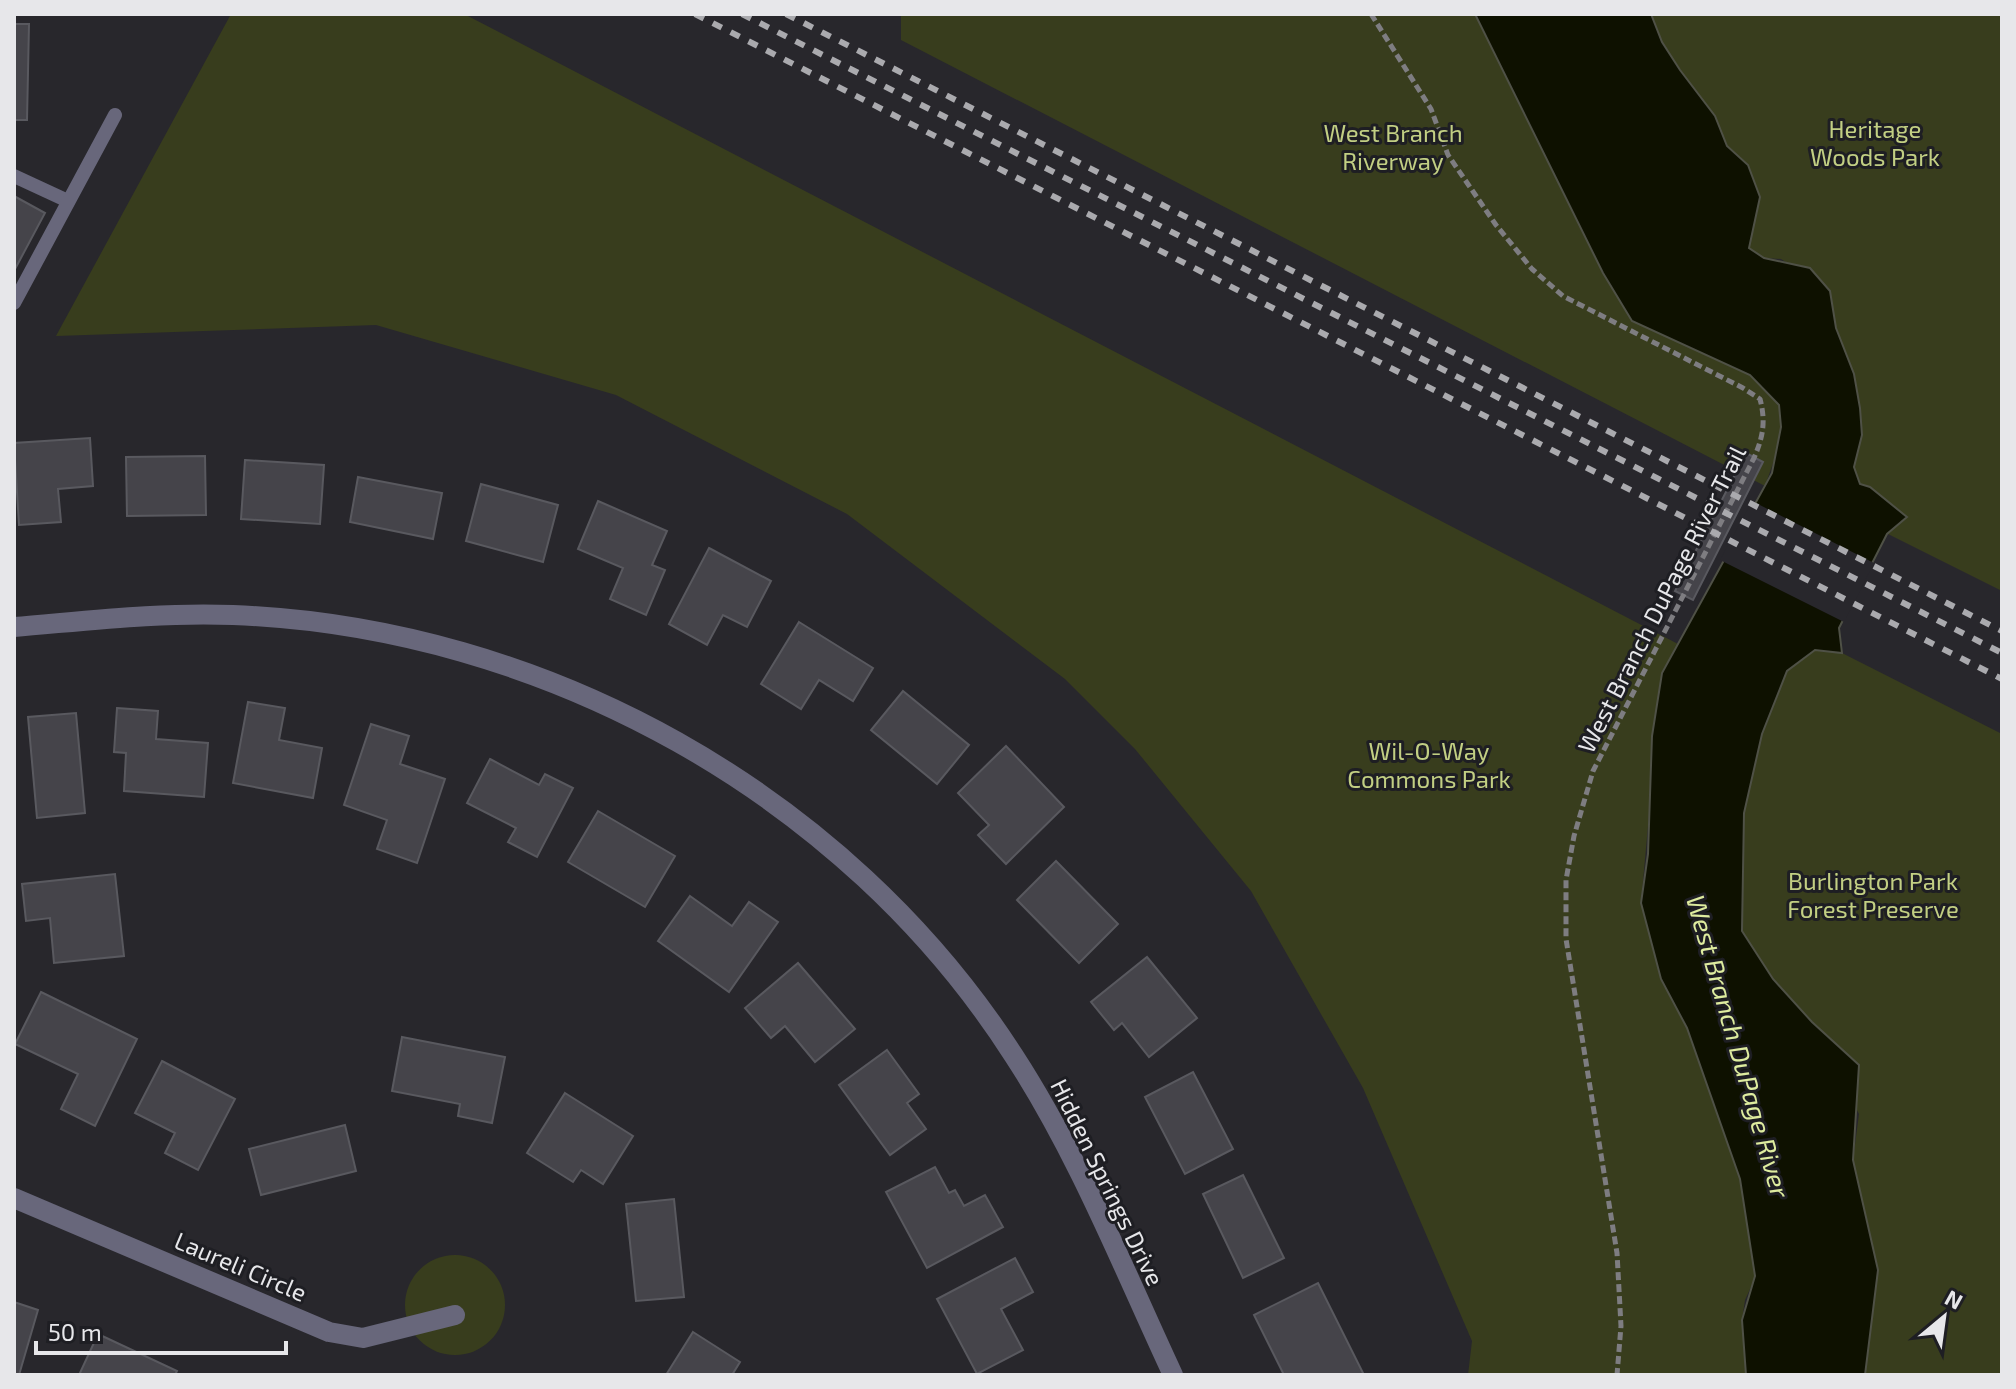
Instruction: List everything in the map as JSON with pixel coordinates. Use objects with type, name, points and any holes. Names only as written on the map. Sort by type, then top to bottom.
[{"type":"street","name":"Hidden Springs Drive","points":[[14,627],[175,615],[234,615],[323,623],[383,633],[434,644],[548,680],[640,720],[703,755],[787,813],[854,870],[951,971],[1014,1055],[1062,1138],[1173,1375]]},
{"type":"street","name":"Laureli Circle","points":[[14,1198],[329,1332],[363,1338],[455,1315]]},
{"type":"lane","points":[[14,303],[115,115]]},
{"type":"lane","points":[[14,176],[68,201]]},
{"type":"path","name":"West Branch DuPage River Trail","points":[[1371,14],[1431,109],[1448,155],[1496,225],[1532,269],[1563,296],[1743,388],[1760,399],[1764,417],[1762,438],[1754,458],[1593,771],[1574,836],[1566,880],[1566,939],[1617,1253],[1621,1326],[1617,1375]]},
{"type":"green space","name":"Wil-O-Way Commons Park","points":[[231,14],[464,14],[1678,644],[1662,673],[1641,903],[1661,979],[1687,1028],[1740,1179],[1756,1276],[1745,1300],[1742,1320],[1746,1375],[1468,1375],[1472,1341],[1363,1088],[1251,891],[1135,749],[1065,679],[847,514],[616,395],[376,325],[56,336]]},
{"type":"green space","name":"West Branch Riverway","points":[[901,14],[1475,14],[1603,273],[1632,321],[1750,375],[1779,405],[1781,427],[1777,452],[1765,486],[901,40]]},
{"type":"green space","name":"Heritage Woods Park","points":[[1651,14],[2002,14],[2002,591],[1888,534],[1907,517],[1870,487],[1860,484],[1854,467],[1862,435],[1854,374],[1836,328],[1830,291],[1781,259],[1764,258],[1749,248],[1760,197],[1748,166],[1727,146],[1715,116],[1662,42]]},
{"type":"green space","name":"Burlington Park Forest Preserve","points":[[1815,650],[1842,653],[2002,734],[2002,1375],[1865,1375],[1878,1270],[1853,1160],[1859,1114],[1812,1022],[1773,979],[1742,931],[1744,813],[1762,734],[1787,671]]},
{"type":"green space","points":[[455,1255],[474,1259],[490,1270],[501,1286],[505,1305],[501,1324],[490,1340],[474,1351],[455,1355],[436,1351],[420,1340],[409,1324],[405,1305],[409,1286],[420,1270],[436,1259]]},
{"type":"water","name":"West Branch DuPage River","points":[[1475,14],[1651,14],[1662,42],[1715,116],[1727,146],[1748,165],[1760,197],[1749,248],[1764,258],[1810,268],[1830,291],[1836,328],[1854,374],[1860,408],[1862,435],[1854,467],[1860,484],[1870,487],[1907,517],[1887,534],[1839,628],[1842,653],[1815,650],[1787,671],[1762,734],[1744,813],[1742,931],[1773,979],[1812,1022],[1859,1065],[1853,1160],[1878,1270],[1865,1375],[1746,1375],[1742,1320],[1755,1276],[1740,1179],[1687,1028],[1661,979],[1641,903],[1648,854],[1652,736],[1662,673],[1772,473],[1781,427],[1779,405],[1750,375],[1632,321],[1603,273]]},
{"type":"pier","points":[[1752,501],[1874,563],[1844,622],[1720,560]]},
{"type":"building","points":[[14,24],[29,24],[27,120],[14,120]]},
{"type":"building","points":[[14,196],[45,213],[14,271]]},
{"type":"building","points":[[90,438],[93,486],[58,489],[61,522],[19,525],[14,443]]},
{"type":"building","points":[[1746,453],[1763,462],[1693,600],[1675,591]]},
{"type":"building","points":[[205,456],[206,515],[127,516],[126,457]]},
{"type":"building","points":[[245,460],[324,465],[320,524],[241,519]]},
{"type":"building","points":[[358,477],[442,493],[433,539],[350,522]]},
{"type":"building","points":[[481,484],[558,505],[543,562],[466,541]]},
{"type":"building","points":[[598,501],[667,531],[652,565],[665,570],[646,615],[610,599],[623,568],[578,549]]},
{"type":"building","points":[[709,548],[771,581],[747,627],[723,615],[707,645],[669,624]]},
{"type":"building","points":[[799,622],[873,668],[853,701],[819,680],[801,709],[761,684]]},
{"type":"building","points":[[903,691],[969,745],[937,784],[871,730]]},
{"type":"building","points":[[248,702],[285,708],[279,740],[322,748],[313,798],[233,783]]},
{"type":"building","points":[[117,708],[158,711],[156,739],[208,743],[204,797],[124,791],[126,753],[114,752]]},
{"type":"building","points":[[76,713],[85,813],[37,818],[28,717]]},
{"type":"building","points":[[371,724],[409,736],[400,764],[445,779],[417,863],[377,849],[387,820],[344,805]]},
{"type":"building","points":[[1006,746],[1064,807],[1006,864],[978,835],[989,825],[958,793]]},
{"type":"building","points":[[490,759],[539,785],[545,774],[573,788],[537,857],[508,842],[516,828],[467,803]]},
{"type":"building","points":[[598,811],[675,856],[645,907],[568,862]]},
{"type":"building","points":[[1056,861],[1118,924],[1079,963],[1017,900]]},
{"type":"building","points":[[115,874],[124,956],[54,963],[50,918],[26,921],[22,884]]},
{"type":"building","points":[[690,896],[732,926],[749,902],[778,922],[729,992],[658,941]]},
{"type":"building","points":[[1147,957],[1197,1018],[1149,1057],[1122,1023],[1114,1030],[1091,1002]]},
{"type":"building","points":[[798,963],[855,1029],[815,1062],[785,1026],[771,1038],[745,1008]]},
{"type":"building","points":[[41,992],[137,1039],[95,1126],[61,1109],[78,1074],[15,1044]]},
{"type":"building","points":[[402,1037],[505,1057],[492,1123],[458,1116],[460,1104],[392,1091]]},
{"type":"building","points":[[887,1050],[919,1094],[907,1103],[926,1129],[890,1155],[839,1085]]},
{"type":"building","points":[[162,1061],[235,1099],[198,1170],[165,1153],[175,1133],[135,1113]]},
{"type":"building","points":[[1193,1072],[1233,1149],[1185,1174],[1145,1097]]},
{"type":"building","points":[[565,1093],[633,1136],[603,1184],[581,1170],[573,1182],[527,1153]]},
{"type":"building","points":[[345,1125],[356,1171],[261,1195],[249,1149]]},
{"type":"building","points":[[935,1167],[949,1193],[955,1190],[964,1206],[985,1195],[1003,1227],[927,1268],[886,1192]]},
{"type":"building","points":[[1243,1175],[1284,1258],[1243,1278],[1203,1194]]},
{"type":"building","points":[[674,1199],[684,1297],[636,1301],[626,1204]]},
{"type":"building","points":[[1015,1258],[1033,1292],[1001,1309],[1023,1350],[977,1374],[937,1299]]},
{"type":"building","points":[[1318,1283],[1364,1375],[1284,1375],[1254,1315]]},
{"type":"building","points":[[14,1302],[38,1310],[19,1375],[14,1375]]},
{"type":"building","points":[[693,1332],[740,1362],[732,1375],[666,1375]]},
{"type":"building","points":[[98,1334],[177,1371],[175,1375],[79,1375]]},
{"type":"railway","points":[[695,14],[2002,679]]},
{"type":"railway","points":[[742,14],[2002,653]]},
{"type":"railway","points":[[786,14],[2002,631]]}]
